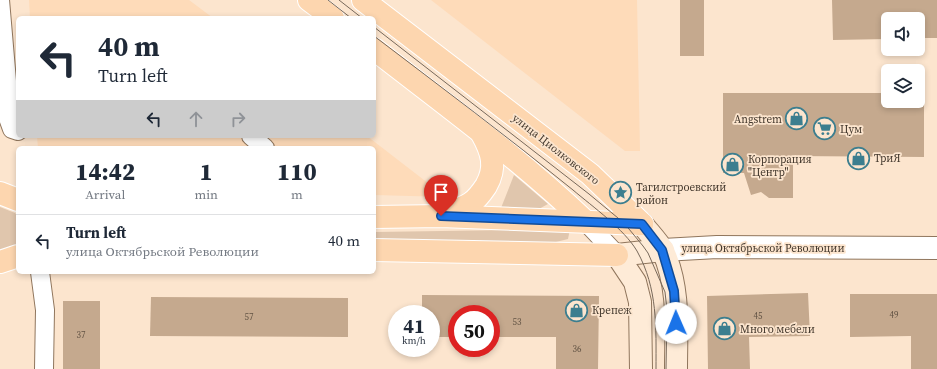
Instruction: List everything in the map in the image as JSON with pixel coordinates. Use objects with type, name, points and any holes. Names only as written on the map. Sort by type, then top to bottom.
[{"type":"main road","points":[[309,0],[330,16]]},
{"type":"main road","name":"улица Циолковского","points":[[363,0],[590,174],[642,224],[662,250],[670,275],[676,302],[676,369]]},
{"type":"main road","points":[[376,52],[479,129],[586,222]]},
{"type":"main road","points":[[441,216],[471,203],[482,193],[491,178],[494,164],[489,147],[479,129]]},
{"type":"main road","points":[[0,193],[16,199]]},
{"type":"main road","points":[[376,217],[441,216],[642,224]]},
{"type":"main road","name":"улица Октябрьской Революции","points":[[376,250],[617,255],[662,250]]},
{"type":"main road","points":[[617,255],[635,282],[640,302],[641,369]]},
{"type":"main road","points":[[0,262],[16,257]]},
{"type":"street","points":[[0,0],[7,82],[7,115],[12,129],[16,130]]},
{"type":"street","points":[[253,138],[263,146]]},
{"type":"street","points":[[586,222],[617,255]]},
{"type":"street","name":"улица Октябрьской Революции","points":[[662,250],[717,247],[937,248]]},
{"type":"street","points":[[40,274],[45,310],[44,369]]},
{"type":"shaded area","points":[[29,0],[189,0],[210,16],[30,16]]},
{"type":"shaded area","points":[[431,0],[637,0],[640,151],[625,151]]},
{"type":"shaded area","points":[[37,138],[370,138],[446,197],[376,195],[376,146],[38,146]]},
{"type":"shaded area","points":[[514,175],[548,204],[537,210],[501,208]]},
{"type":"shaded area","points":[[0,207],[16,214],[16,247],[0,251]]},
{"type":"shaded area","points":[[570,229],[568,239],[548,244],[376,244],[376,232]]},
{"type":"building","points":[[680,0],[704,0],[704,56],[680,56]]},
{"type":"building","points":[[832,0],[937,0],[937,38],[925,38],[925,12],[881,12],[881,39],[833,40]]},
{"type":"building","name":"Цум","points":[[723,93],[881,93],[881,108],[924,108],[924,157],[793,156],[793,198],[769,198],[761,192],[751,195],[744,173],[723,173]]},
{"type":"building","points":[[808,293],[810,336],[749,337],[750,369],[708,369],[707,296]]},
{"type":"building","points":[[850,294],[937,294],[937,369],[911,369],[911,336],[850,337]]},
{"type":"building","points":[[422,295],[599,296],[598,369],[556,369],[556,337],[500,337],[500,305],[448,305],[448,337],[440,337],[440,305],[422,305]]},
{"type":"building","points":[[151,297],[348,298],[348,337],[150,336]]},
{"type":"building","points":[[63,301],[100,301],[100,369],[63,369]]},
{"type":"tram line","points":[[328,0],[348,16]]},
{"type":"tram line","points":[[339,0],[359,16]]},
{"type":"tram line","points":[[376,29],[589,194],[624,223],[648,253],[665,292],[667,310],[666,369]]},
{"type":"tram line","points":[[376,38],[549,170],[608,219],[631,243],[644,265],[652,294],[656,323],[656,369]]},
{"type":"place","name":"Angstrem","points":[[797,119]]},
{"type":"place","name":"Цум","points":[[824,129]]},
{"type":"place","name":"ТриЯ","points":[[858,158]]},
{"type":"place","name":"Корпорация \"Центр\"","points":[[733,165]]},
{"type":"place","name":"Тагилстроевский район","points":[[620,193]]},
{"type":"place","name":"Крепеж","points":[[576,310]]},
{"type":"place","name":"Много мебели","points":[[725,329]]},
{"type":"route","points":[[441,216],[642,224],[662,250],[674,291],[676,323]]}]
